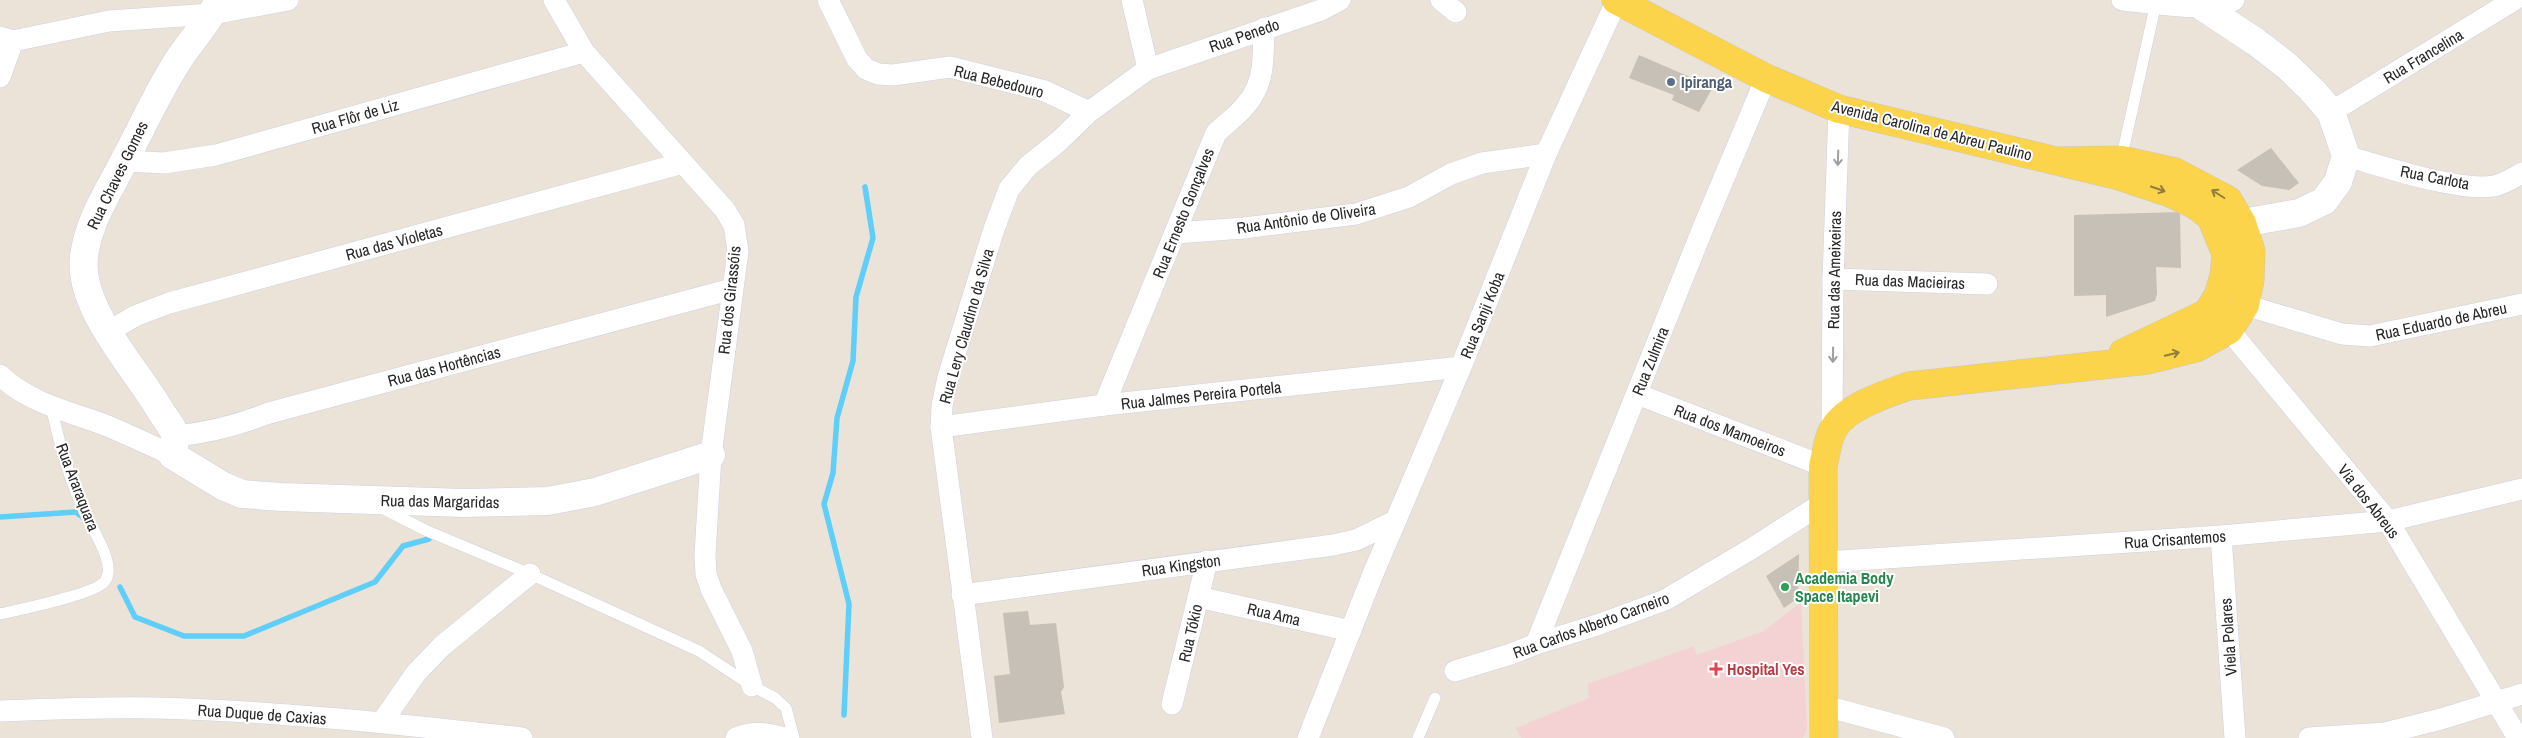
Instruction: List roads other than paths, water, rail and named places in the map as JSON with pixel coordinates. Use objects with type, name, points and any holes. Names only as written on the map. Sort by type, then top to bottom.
[{"type":"main road","name":"Avenida Carolina de Abreu Paulino","points":[[1616,0],[1766,78],[1839,109],[1992,147],[2061,161],[2119,176],[2170,193],[2195,205],[2211,217],[2230,227],[2251,251],[2250,280],[2245,305],[2229,330],[2196,348],[2148,360],[2089,368],[1910,386],[1876,397],[1852,410],[1832,431],[1823,466],[1825,562],[1824,738]]},
{"type":"main road","name":"Avenida Carolina de Abreu Paulino","points":[[2061,161],[2121,160],[2175,172],[2209,188],[2228,200],[2230,227],[2224,276],[2218,296],[2207,312],[2152,341],[2089,368]]},
{"type":"main road","points":[[2207,312],[2210,328],[2215,331],[2229,330]]},
{"type":"street","points":[[0,77],[6,39],[109,21],[288,0]]},
{"type":"street","name":"Rua dos Girassóis","points":[[554,0],[584,52],[725,210],[734,225],[738,251],[711,455],[705,555],[706,574],[710,590],[742,651],[752,686]]},
{"type":"street","name":"Rua Bebedouro","points":[[828,0],[857,59],[866,69],[878,74],[893,75],[950,67],[1045,91],[1089,112]]},
{"type":"street","points":[[1132,0],[1148,69]]},
{"type":"street","name":"Rua Penedo","points":[[1148,69],[1320,10],[1340,0]]},
{"type":"street","name":"Rua Sanji Koba","points":[[1308,738],[1395,520],[1461,367],[1546,154],[1616,0]]},
{"type":"street","points":[[2122,0],[2156,3],[2218,2],[2256,42],[2287,66],[2331,112],[2346,156],[2338,182],[2324,201],[2299,213],[2230,227]]},
{"type":"street","name":"Rua Francelina","points":[[2331,112],[2514,0]]},
{"type":"street","name":"Rua Chaves Gomes","points":[[174,446],[144,382],[108,332],[88,292],[84,258],[88,236],[97,213],[152,103],[171,71],[216,7]]},
{"type":"street","name":"Rua Ernesto Gonçalves","points":[[1104,405],[1216,133],[1255,93],[1262,63],[1264,28]]},
{"type":"street","name":"Rua Flôr de Liz","points":[[124,161],[164,163],[216,155],[584,52]]},
{"type":"street","name":"Rua Lery Claudino da Silva","points":[[982,738],[941,427],[948,377],[978,279],[1009,190],[1028,166],[1058,142],[1089,112],[1148,69]]},
{"type":"street","name":"Rua Zulmira","points":[[1536,644],[1703,228],[1766,78]]},
{"type":"street","name":"Rua das Ameixeiras","points":[[1832,431],[1833,279],[1839,109]]},
{"type":"street","name":"Rua Antônio de Oliveira","points":[[1175,233],[1244,228],[1356,214],[1409,198],[1451,174],[1482,163],[1546,154]]},
{"type":"street","name":"Rua Carlota","points":[[2346,156],[2422,177],[2469,185],[2494,186],[2522,173]]},
{"type":"street","name":"Rua das Violetas","points":[[108,332],[135,316],[169,303],[683,164]]},
{"type":"street","name":"Rua das Macieiras","points":[[1833,279],[1987,284]]},
{"type":"street","name":"Rua das Hortências","points":[[174,446],[269,413],[732,289]]},
{"type":"street","name":"Rua Eduardo de Abreu","points":[[2245,305],[2342,334],[2370,336],[2522,304]]},
{"type":"street","name":"Via dos Abreus","points":[[2229,330],[2388,521],[2518,738]]},
{"type":"street","name":"Rua Jalmes Pereira Portela","points":[[941,427],[1104,405],[1461,367]]},
{"type":"street","points":[[0,375],[9,383],[51,405],[174,446]]},
{"type":"street","name":"Rua dos Mamoeiros","points":[[1637,394],[1823,466]]},
{"type":"street","name":"Rua das Margaridas","points":[[174,446],[223,486],[242,494],[464,503],[548,501],[595,492],[711,455]]},
{"type":"street","name":"Rua Crisantemos","points":[[1825,562],[2221,536],[2388,521],[2522,489]]},
{"type":"street","name":"Rua Carlos Alberto Carneiro","points":[[1455,671],[1597,625],[1665,600],[1823,503]]},
{"type":"street","name":"Rua Kingston","points":[[962,595],[1356,540],[1395,520]]},
{"type":"street","name":"Viela Polares","points":[[2221,536],[2235,738]]},
{"type":"street","name":"Rua Tókio","points":[[1172,704],[1207,561]]},
{"type":"street","points":[[382,722],[416,674],[442,646],[530,574]]},
{"type":"street","name":"Rua Ama","points":[[1198,597],[1350,631]]},
{"type":"street","points":[[2309,738],[2385,733],[2441,720],[2522,694]]},
{"type":"street","points":[[1825,706],[1944,738]]},
{"type":"street","name":"Rua Duque de Caxias","points":[[0,712],[97,708],[156,708],[252,712],[382,722],[522,738]]},
{"type":"street","points":[[736,738],[747,734],[760,733],[785,738]]},
{"type":"lane","points":[[2121,160],[2156,3]]},
{"type":"lane","name":"Rua Araraquara","points":[[0,614],[50,602],[98,587],[105,582],[109,568],[72,480],[51,405]]},
{"type":"lane","points":[[367,500],[425,530],[530,574],[699,651],[752,686],[775,698],[786,708],[794,738]]},
{"type":"lane","points":[[1418,738],[1435,698]]},
{"type":"waterway","points":[[844,715],[849,604],[824,504],[833,473],[837,418],[853,361],[856,297],[873,238],[865,187]]},
{"type":"waterway","points":[[0,517],[76,512],[85,519]]},
{"type":"waterway","points":[[120,587],[135,617],[184,636],[244,636],[375,582],[403,546],[429,539]]},
{"type":"place","name":"Ipiranga","points":[[1671,82]]},
{"type":"place","name":"Academia Body Space Itapevi","points":[[1785,587]]},
{"type":"place","name":"Hospital Yes","points":[[1716,669]]}]
